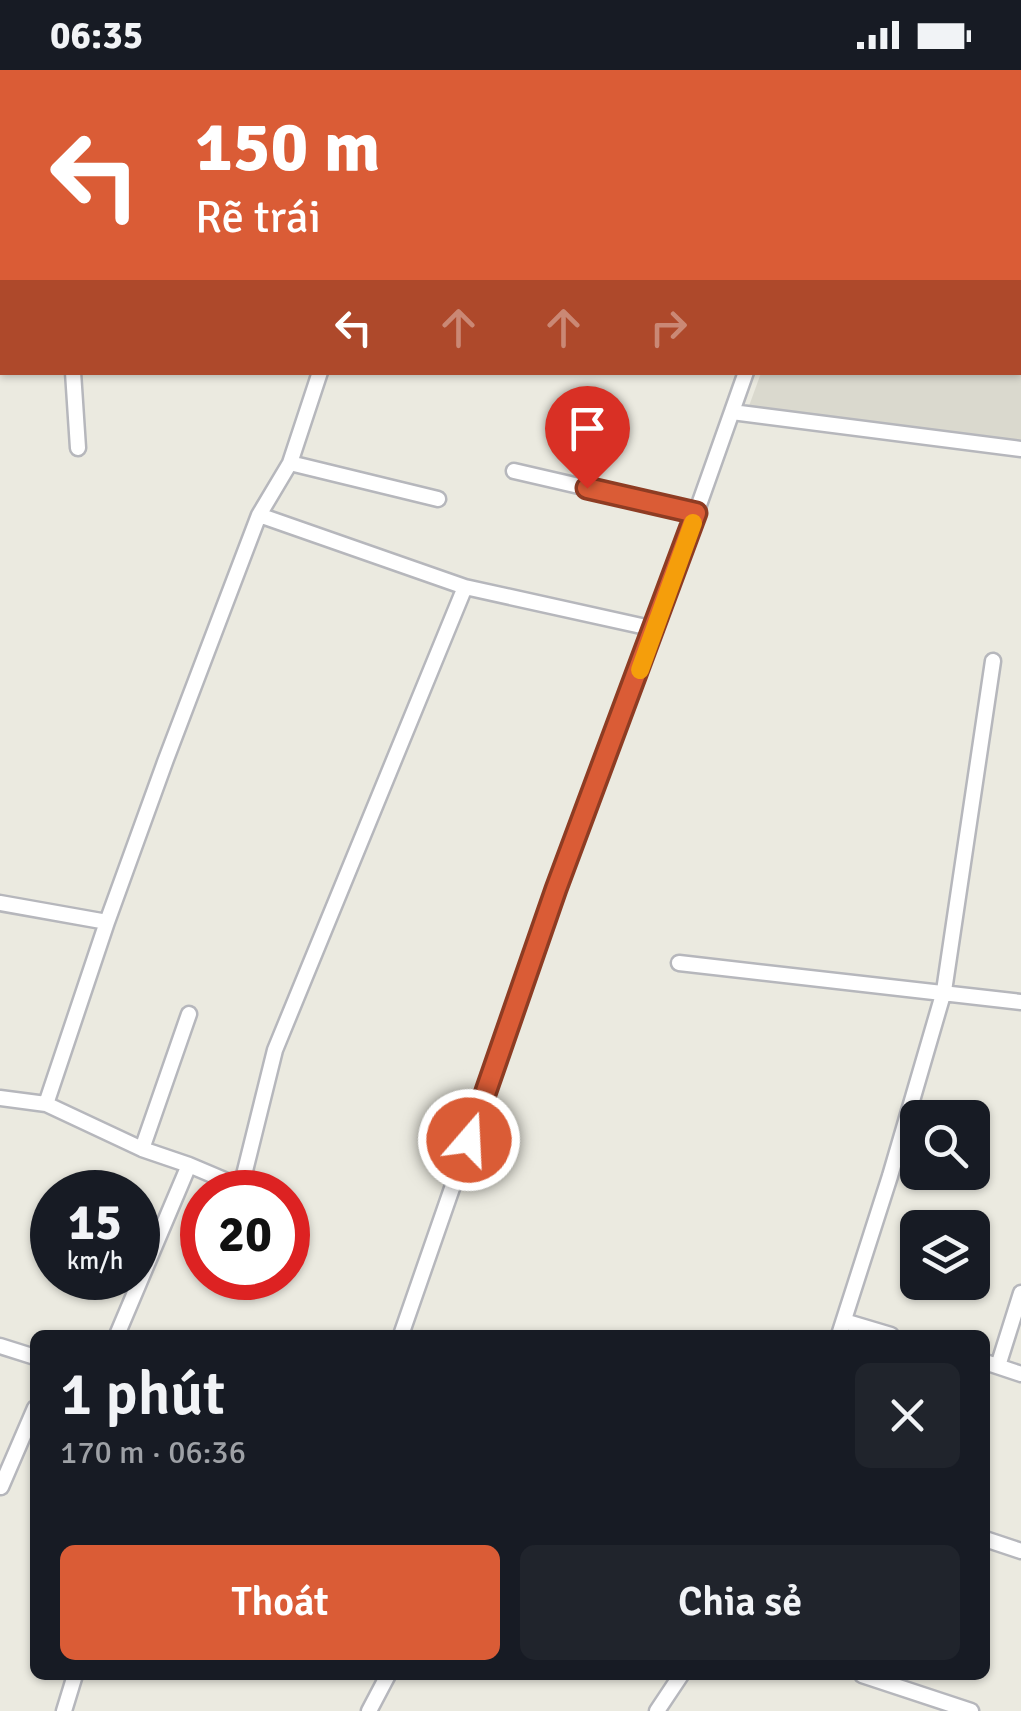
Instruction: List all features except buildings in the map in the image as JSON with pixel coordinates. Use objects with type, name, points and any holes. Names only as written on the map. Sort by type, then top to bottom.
[{"type":"lane","points":[[73,375],[78,448]]},
{"type":"lane","points":[[46,1104],[186,705],[260,515],[290,464],[319,375]]},
{"type":"lane","points":[[404,1330],[556,889],[655,629],[745,375]]},
{"type":"lane","points":[[732,412],[1021,449]]},
{"type":"lane","points":[[290,464],[438,499]]},
{"type":"lane","points":[[514,471],[696,513]]},
{"type":"lane","points":[[260,515],[465,587],[655,629]]},
{"type":"lane","points":[[0,1098],[46,1104],[142,1149],[240,1187],[275,1050],[465,587]]},
{"type":"lane","points":[[841,1328],[944,992],[992,662]]},
{"type":"lane","points":[[0,903],[107,922]]},
{"type":"lane","points":[[679,963],[1021,1002]]},
{"type":"lane","points":[[142,1149],[188,1014]]},
{"type":"lane","points":[[119,1330],[189,1165]]},
{"type":"lane","points":[[1021,1292],[992,1364],[1021,1374]]},
{"type":"lane","points":[[0,1346],[30,1355]]},
{"type":"lane","points":[[2,1487],[30,1420]]},
{"type":"lane","points":[[990,1541],[1021,1550]]},
{"type":"lane","points":[[64,1711],[74,1680]]},
{"type":"lane","points":[[369,1711],[385,1680]]},
{"type":"lane","points":[[657,1711],[678,1680]]},
{"type":"lane","points":[[877,1680],[971,1711]]},
{"type":"shaded area","points":[[760,375],[1021,375],[1021,441],[749,406]]},
{"type":"slow traffic","points":[[640,670],[693,523]]},
{"type":"route","points":[[469,1140],[556,889],[696,513],[587,488]]}]
